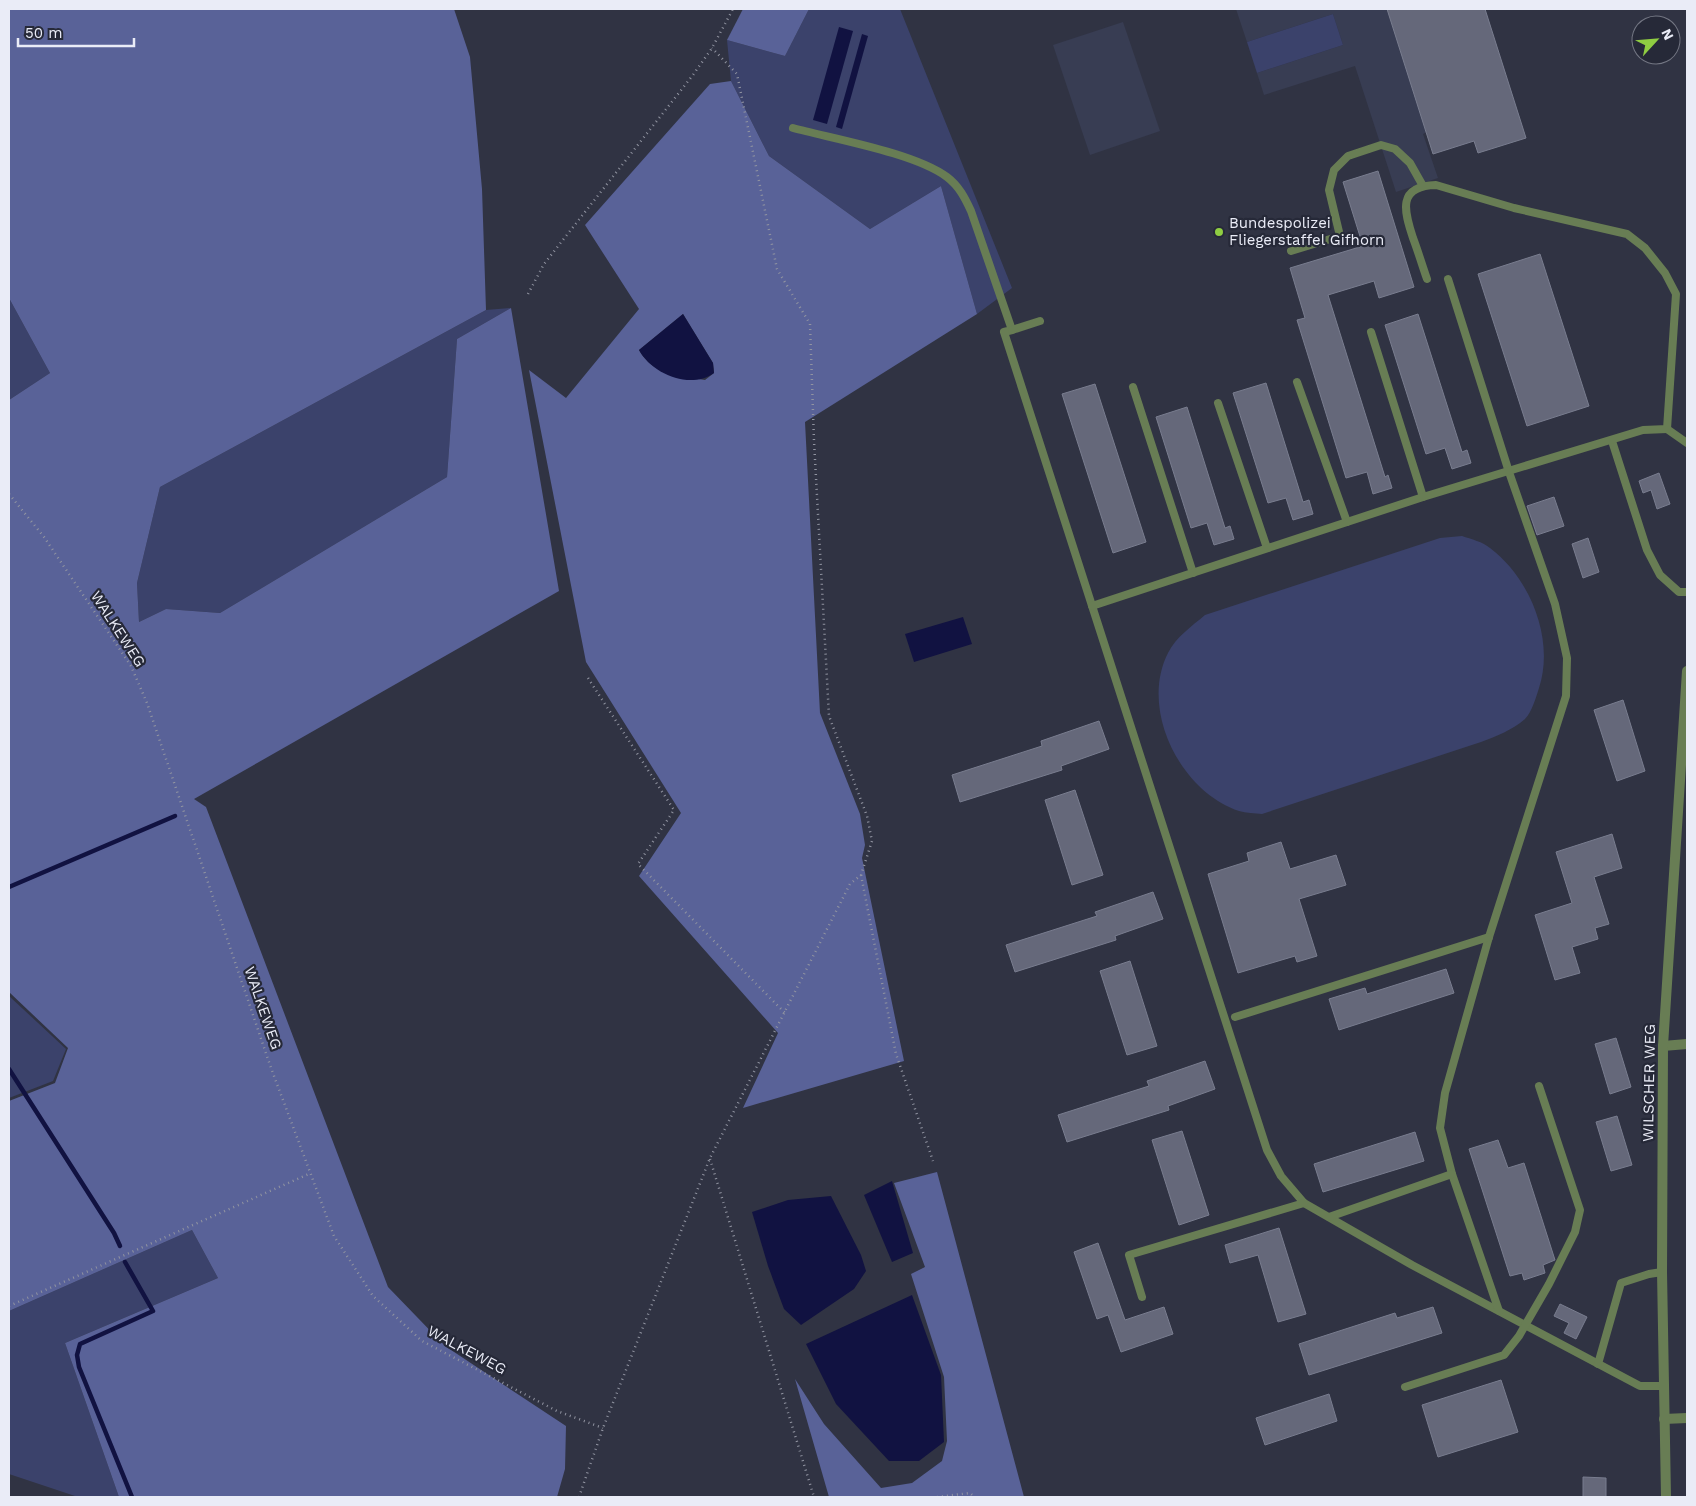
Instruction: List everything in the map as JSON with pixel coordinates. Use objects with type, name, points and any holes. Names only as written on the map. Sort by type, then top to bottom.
[{"type":"street","name":"WILSCHER WEG","points":[[1666,1497],[1662,1272],[1663,1046],[1687,671]]},
{"type":"street","points":[[1663,1046],[1687,1044]]},
{"type":"street","points":[[1664,1419],[1687,1418]]},
{"type":"lane","points":[[793,128],[912,160],[947,177],[962,192],[971,211],[1012,330]]},
{"type":"lane","points":[[1291,250],[1340,236],[1329,190],[1334,170],[1348,156],[1381,145],[1395,149],[1410,163],[1423,186]]},
{"type":"lane","points":[[1427,279],[1405,212],[1406,199],[1413,190],[1423,186],[1436,186],[1514,208],[1627,234],[1645,248],[1666,273],[1676,294],[1667,428]]},
{"type":"lane","points":[[1448,279],[1509,472],[1555,604],[1567,658],[1566,696],[1490,937],[1445,1093],[1440,1128],[1452,1174],[1499,1311]]},
{"type":"lane","points":[[1040,320],[1004,332],[1267,1150],[1281,1176],[1304,1203],[1525,1326],[1640,1386],[1663,1386]]},
{"type":"lane","points":[[1371,332],[1423,498]]},
{"type":"lane","points":[[1297,382],[1346,522]]},
{"type":"lane","points":[[1133,388],[1192,573]]},
{"type":"lane","points":[[1218,403],[1267,548]]},
{"type":"lane","points":[[1092,606],[1346,522],[1643,430],[1667,428],[1687,443]]},
{"type":"lane","points":[[1612,441],[1647,550],[1660,575],[1679,592],[1687,592]]},
{"type":"lane","points":[[1235,1017],[1490,937]]},
{"type":"lane","points":[[1405,1387],[1504,1354],[1525,1326],[1550,1284],[1575,1232],[1580,1210],[1539,1086]]},
{"type":"lane","points":[[1329,1217],[1452,1174]]},
{"type":"lane","points":[[1142,1297],[1129,1255],[1304,1203]]},
{"type":"lane","points":[[1598,1364],[1621,1283],[1662,1272]]},
{"type":"path","points":[[528,294],[544,264],[693,75],[712,48],[733,9]]},
{"type":"path","points":[[712,48],[737,74],[777,269],[810,324],[814,440],[830,716],[867,816],[872,841],[861,875],[896,1054],[933,1161]]},
{"type":"path","name":"WALKEWEG","points":[[9,494],[44,537],[131,666],[147,703],[271,1068],[334,1236],[373,1296],[422,1341],[557,1411],[603,1428]]},
{"type":"path","points":[[588,678],[674,810],[638,864],[785,1014]]},
{"type":"path","points":[[578,1497],[603,1428],[710,1158],[850,884],[861,875]]},
{"type":"path","points":[[710,1158],[814,1497]]},
{"type":"path","points":[[9,1306],[311,1173]]},
{"type":"path","points":[[937,1497],[970,1493],[974,1497]]},
{"type":"shaded area","points":[[9,9],[454,9],[470,57],[482,189],[486,310],[160,487],[137,583],[139,622],[166,609],[220,613],[447,477],[457,339],[511,308],[559,591],[194,799],[206,807],[388,1287],[445,1346],[566,1426],[565,1469],[557,1497],[119,1497],[65,1343],[218,1278],[192,1230],[9,1311],[9,1101],[55,1083],[68,1048],[9,992],[9,400],[50,373],[9,298]]},
{"type":"shaded area","points":[[743,9],[809,9],[785,56],[727,40]]},
{"type":"shaded area","points":[[809,9],[900,9],[1012,288],[977,314],[941,186],[870,229],[769,156],[731,81],[727,40],[785,56]]},
{"type":"shaded area","points":[[1236,9],[1387,9],[1427,132],[1423,134],[1438,178],[1396,192],[1355,66],[1264,95],[1257,73],[1343,45],[1333,14],[1247,42]]},
{"type":"shaded area","points":[[1333,14],[1343,45],[1257,73],[1247,42]]},
{"type":"shaded area","points":[[1123,22],[1160,131],[1090,155],[1053,45]]},
{"type":"shaded area","points":[[839,27],[853,31],[827,124],[813,120]]},
{"type":"shaded area","points":[[862,34],[868,36],[842,129],[836,127]]},
{"type":"shaded area","points":[[731,81],[769,156],[870,229],[941,186],[977,314],[805,422],[820,713],[860,814],[865,845],[862,858],[904,1061],[743,1108],[778,1033],[639,876],[681,813],[586,662],[529,370],[566,398],[639,309],[585,225],[710,84]],"holes":[[[683,314],[713,363],[714,373],[705,380],[686,377],[668,373],[652,365],[639,350]]]},
{"type":"shaded area","points":[[9,298],[50,373],[9,400]]},
{"type":"shaded area","points":[[511,308],[457,339],[447,477],[220,613],[166,609],[139,622],[137,583],[160,487],[486,310]]},
{"type":"shaded area","points":[[683,314],[713,363],[714,373],[704,378],[683,380],[672,377],[653,366],[639,350]]},
{"type":"shaded area","points":[[1462,536],[1487,546],[1504,561],[1517,576],[1536,611],[1544,650],[1543,669],[1535,700],[1525,719],[1510,730],[1481,742],[1262,814],[1239,811],[1218,801],[1199,786],[1183,768],[1171,746],[1162,723],[1159,699],[1160,675],[1168,653],[1185,632],[1205,615],[1440,538]]},
{"type":"shaded area","points":[[963,617],[972,644],[914,662],[905,634]]},
{"type":"shaded area","points":[[9,996],[66,1049],[53,1081],[9,1098]]},
{"type":"shaded area","points":[[937,1172],[1024,1497],[829,1497],[795,1379],[824,1424],[881,1488],[912,1483],[942,1461],[947,1441],[944,1377],[911,1274],[925,1267],[894,1183]]},
{"type":"shaded area","points":[[892,1181],[913,1253],[892,1262],[864,1195]]},
{"type":"shaded area","points":[[831,1196],[861,1255],[866,1271],[854,1289],[801,1325],[784,1309],[768,1266],[752,1212],[788,1200]]},
{"type":"shaded area","points":[[192,1230],[218,1278],[65,1343],[119,1497],[78,1497],[9,1474],[9,1311]]},
{"type":"shaded area","points":[[912,1295],[941,1375],[944,1442],[919,1461],[889,1461],[836,1404],[806,1344]]},
{"type":"building","points":[[1387,9],[1485,9],[1526,138],[1478,153],[1474,141],[1433,154]]},
{"type":"building","points":[[1378,171],[1414,287],[1379,298],[1374,281],[1328,295],[1385,477],[1388,475],[1392,488],[1373,494],[1367,472],[1346,478],[1297,320],[1305,318],[1290,268],[1363,246],[1343,182]]},
{"type":"building","points":[[1540,254],[1589,406],[1527,426],[1478,274]]},
{"type":"building","points":[[1418,314],[1462,452],[1467,450],[1471,463],[1452,469],[1445,448],[1426,454],[1385,325]]},
{"type":"building","points":[[1266,383],[1303,502],[1309,500],[1313,514],[1293,520],[1286,498],[1268,503],[1233,393]]},
{"type":"building","points":[[1095,384],[1146,542],[1113,553],[1062,394]]},
{"type":"building","points":[[1187,407],[1225,528],[1230,526],[1234,539],[1214,545],[1207,523],[1191,528],[1156,417]]},
{"type":"building","points":[[1659,473],[1670,504],[1657,509],[1651,490],[1643,493],[1639,481]]},
{"type":"building","points":[[1554,497],[1564,526],[1537,535],[1527,506]]},
{"type":"building","points":[[1588,538],[1599,572],[1583,578],[1572,544]]},
{"type":"building","points":[[1623,700],[1645,771],[1617,781],[1594,710]]},
{"type":"building","points":[[1099,721],[1109,749],[1061,766],[1062,770],[960,802],[952,775],[1042,746],[1041,741]]},
{"type":"building","points":[[1075,790],[1103,875],[1072,885],[1045,800]]},
{"type":"building","points":[[1612,834],[1622,868],[1594,877],[1609,924],[1595,928],[1598,939],[1572,947],[1580,973],[1555,980],[1535,915],[1572,903],[1556,852]]},
{"type":"building","points":[[1281,842],[1290,869],[1336,855],[1346,885],[1299,899],[1317,956],[1297,962],[1295,956],[1238,973],[1208,874],[1249,861],[1247,853]]},
{"type":"building","points":[[1153,892],[1163,919],[1115,936],[1116,940],[1015,972],[1006,945],[1097,916],[1095,912]]},
{"type":"building","points":[[1130,961],[1157,1046],[1127,1055],[1100,971]]},
{"type":"building","points":[[1446,969],[1454,993],[1339,1030],[1329,999],[1365,988],[1367,994]]},
{"type":"building","points":[[1616,1038],[1631,1087],[1610,1094],[1595,1044]]},
{"type":"building","points":[[1205,1061],[1215,1089],[1168,1106],[1169,1110],[1067,1142],[1058,1115],[1149,1086],[1147,1081]]},
{"type":"building","points":[[1617,1116],[1632,1165],[1611,1171],[1596,1122]]},
{"type":"building","points":[[1182,1131],[1209,1215],[1179,1225],[1152,1140]]},
{"type":"building","points":[[1415,1132],[1424,1161],[1323,1192],[1314,1164]]},
{"type":"building","points":[[1498,1140],[1508,1168],[1524,1163],[1555,1260],[1543,1265],[1545,1273],[1524,1280],[1522,1273],[1510,1276],[1469,1149]]},
{"type":"building","points":[[1279,1228],[1306,1314],[1278,1322],[1258,1255],[1230,1263],[1225,1245]]},
{"type":"building","points":[[1098,1243],[1125,1320],[1164,1307],[1173,1334],[1121,1352],[1108,1315],[1097,1319],[1074,1252]]},
{"type":"building","points":[[1560,1304],[1587,1317],[1576,1339],[1564,1333],[1569,1323],[1554,1316]]},
{"type":"building","points":[[1433,1307],[1442,1333],[1309,1375],[1299,1344],[1395,1313],[1397,1318]]},
{"type":"building","points":[[1501,1380],[1518,1432],[1438,1457],[1422,1405]]},
{"type":"building","points":[[1329,1394],[1337,1421],[1265,1445],[1256,1418]]},
{"type":"building","points":[[1583,1477],[1606,1478],[1606,1497],[1583,1497]]},
{"type":"waterway","points":[[9,887],[175,816]]},
{"type":"waterway","points":[[9,1069],[114,1233],[120,1246]]},
{"type":"waterway","points":[[125,1262],[153,1311],[80,1344],[77,1355],[79,1367],[132,1497]]},
{"type":"place","name":"Bundespolizei Fliegerstaffel Gifhorn","points":[[1219,232]]}]
